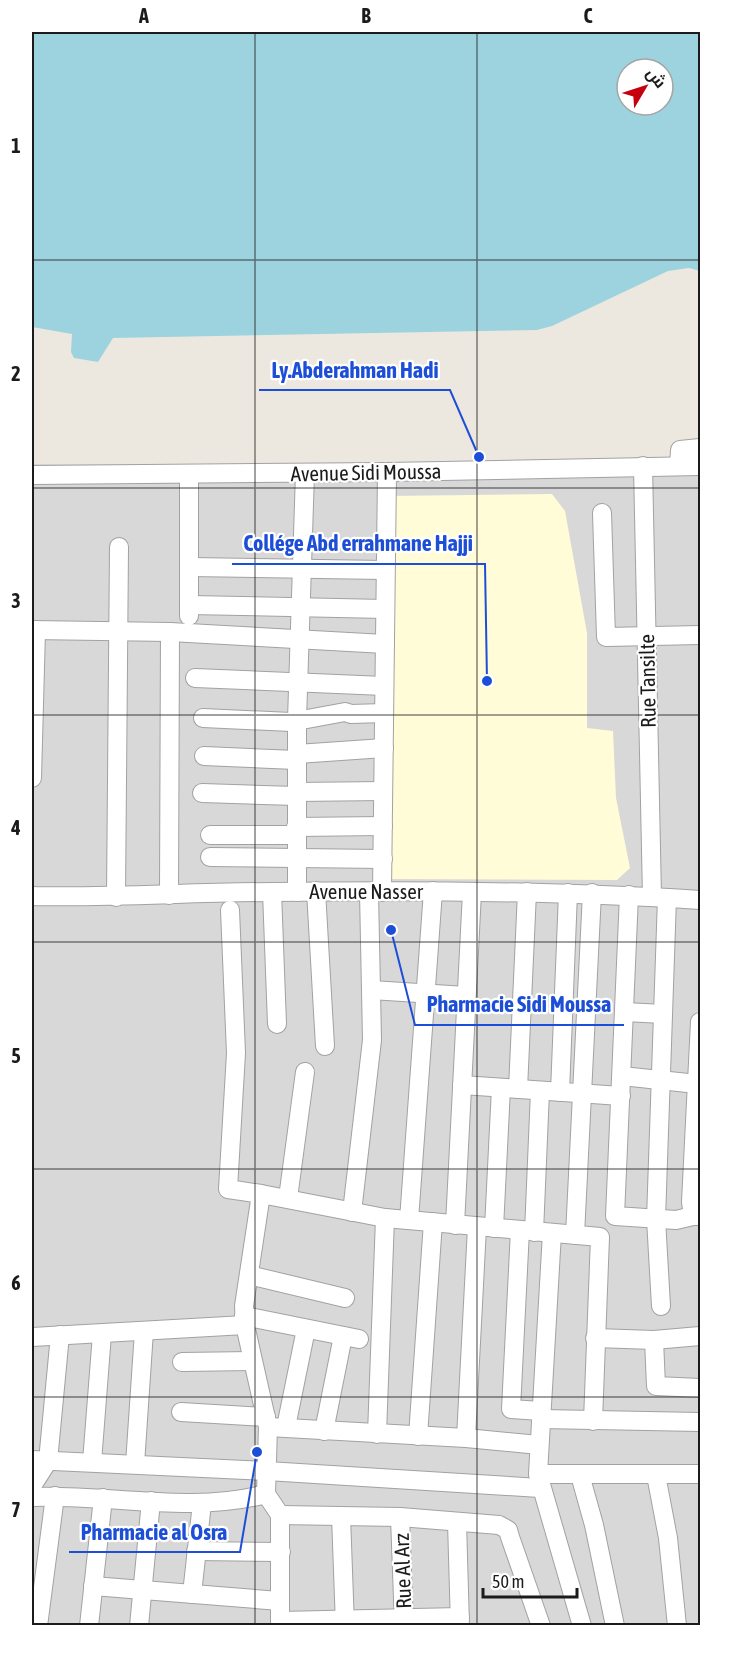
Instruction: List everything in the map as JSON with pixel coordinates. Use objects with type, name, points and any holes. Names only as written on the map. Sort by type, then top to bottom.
[{"type":"street","points":[[679,466],[680,450],[700,448]]},
{"type":"street","name":"Rue Tansilte","points":[[643,466],[646,635],[663,1014],[656,1219],[661,1306]]},
{"type":"street","name":"Avenue Sidi Moussa","points":[[32,475],[189,475],[700,466]]},
{"type":"street","points":[[352,1212],[372,1040],[371,990],[376,892],[382,859],[387,472]]},
{"type":"street","points":[[297,892],[296,757],[305,473]]},
{"type":"street","points":[[189,475],[189,633]]},
{"type":"street","points":[[602,513],[606,637],[700,635]]},
{"type":"street","points":[[116,897],[119,547]]},
{"type":"street","points":[[190,567],[386,570]]},
{"type":"street","points":[[189,605],[385,609]]},
{"type":"street","points":[[32,778],[34,630],[170,632],[385,644]]},
{"type":"street","points":[[169,895],[170,632]]},
{"type":"street","points":[[195,678],[384,686]]},
{"type":"street","points":[[203,718],[297,720],[345,712],[351,714],[384,713]]},
{"type":"street","points":[[204,756],[296,757],[384,748]]},
{"type":"street","points":[[202,793],[296,794],[383,791]]},
{"type":"street","points":[[210,835],[383,826]]},
{"type":"street","points":[[210,857],[382,859]]},
{"type":"street","points":[[316,891],[325,1046]]},
{"type":"street","points":[[409,1220],[433,891]]},
{"type":"street","name":"Avenue Nasser","points":[[32,896],[169,895],[229,903],[272,892],[433,891],[568,892],[700,900]]},
{"type":"street","points":[[272,892],[277,1024]]},
{"type":"street","points":[[455,1225],[472,892]]},
{"type":"street","points":[[465,1438],[485,1227],[510,1088],[527,892]]},
{"type":"street","points":[[560,1092],[568,892]]},
{"type":"street","points":[[575,1235],[592,893]]},
{"type":"street","points":[[628,895],[615,1216],[676,1220],[697,1216],[697,1083],[700,1022]]},
{"type":"street","points":[[229,903],[236,1053],[228,1190],[288,1197],[385,1218],[600,1237],[593,1421]]},
{"type":"street","points":[[371,990],[466,996]]},
{"type":"street","points":[[625,1012],[663,1014]]},
{"type":"street","points":[[288,1197],[305,1072]]},
{"type":"street","points":[[622,1076],[697,1083]]},
{"type":"street","points":[[462,1085],[621,1096]]},
{"type":"street","points":[[540,1091],[535,1232],[541,1415],[539,1481],[582,1626]]},
{"type":"street","points":[[261,1194],[245,1321],[252,1361],[274,1424]]},
{"type":"street","points":[[377,1434],[385,1218]]},
{"type":"street","points":[[418,1436],[433,1222]]},
{"type":"street","points":[[535,1232],[511,1409],[593,1421],[700,1422]]},
{"type":"street","points":[[249,1275],[345,1298]]},
{"type":"street","points":[[32,1337],[144,1331],[245,1321],[351,1338],[324,1431]]},
{"type":"street","points":[[306,1329],[274,1424],[267,1471],[266,1494],[280,1515],[280,1623],[460,1621],[457,1522]]},
{"type":"street","points":[[135,1464],[144,1331]]},
{"type":"street","points":[[92,1462],[102,1334]]},
{"type":"street","points":[[32,1486],[40,1461],[60,1335]]},
{"type":"street","points":[[595,1338],[654,1340],[700,1336]]},
{"type":"street","points":[[654,1340],[656,1386],[700,1388]]},
{"type":"street","points":[[182,1362],[252,1361]]},
{"type":"street","points":[[181,1412],[324,1431],[539,1444]]},
{"type":"street","points":[[40,1461],[539,1481],[580,1474],[700,1474]]},
{"type":"street","points":[[580,1474],[594,1525],[615,1626]]},
{"type":"street","points":[[656,1475],[668,1538],[677,1626]]},
{"type":"street","points":[[32,1497],[55,1496],[201,1503],[266,1494]]},
{"type":"street","points":[[39,1626],[55,1496]]},
{"type":"street","points":[[89,1626],[103,1498]]},
{"type":"street","points":[[138,1626],[151,1501]]},
{"type":"street","points":[[192,1594],[201,1503]]},
{"type":"street","points":[[280,1515],[400,1517],[499,1525],[508,1530],[541,1626]]},
{"type":"street","points":[[341,1516],[345,1622]]},
{"type":"street","name":"Rue Al Arz","points":[[400,1517],[404,1622]]},
{"type":"street","points":[[196,1551],[281,1552]]},
{"type":"street","points":[[93,1586],[280,1601]]},
{"type":"shaded area","points":[[32,464],[700,467],[700,1625],[32,1626]]},
{"type":"shaded area","points":[[552,494],[565,511],[587,633],[587,728],[613,731],[616,798],[630,868],[617,880],[385,879],[387,496]]},
{"type":"water","points":[[32,32],[700,32],[700,271],[689,268],[668,271],[552,326],[537,330],[113,338],[98,362],[74,358],[71,352],[72,334],[32,327]]},
{"type":"place","name":"Ly.Abderahman Hadi","points":[[479,457]]},
{"type":"place","name":"Collége Abd errahmane Hajji","points":[[487,681]]},
{"type":"place","name":"Pharmacie Sidi Moussa","points":[[391,930]]},
{"type":"place","name":"Pharmacie al Osra","points":[[257,1452]]}]
